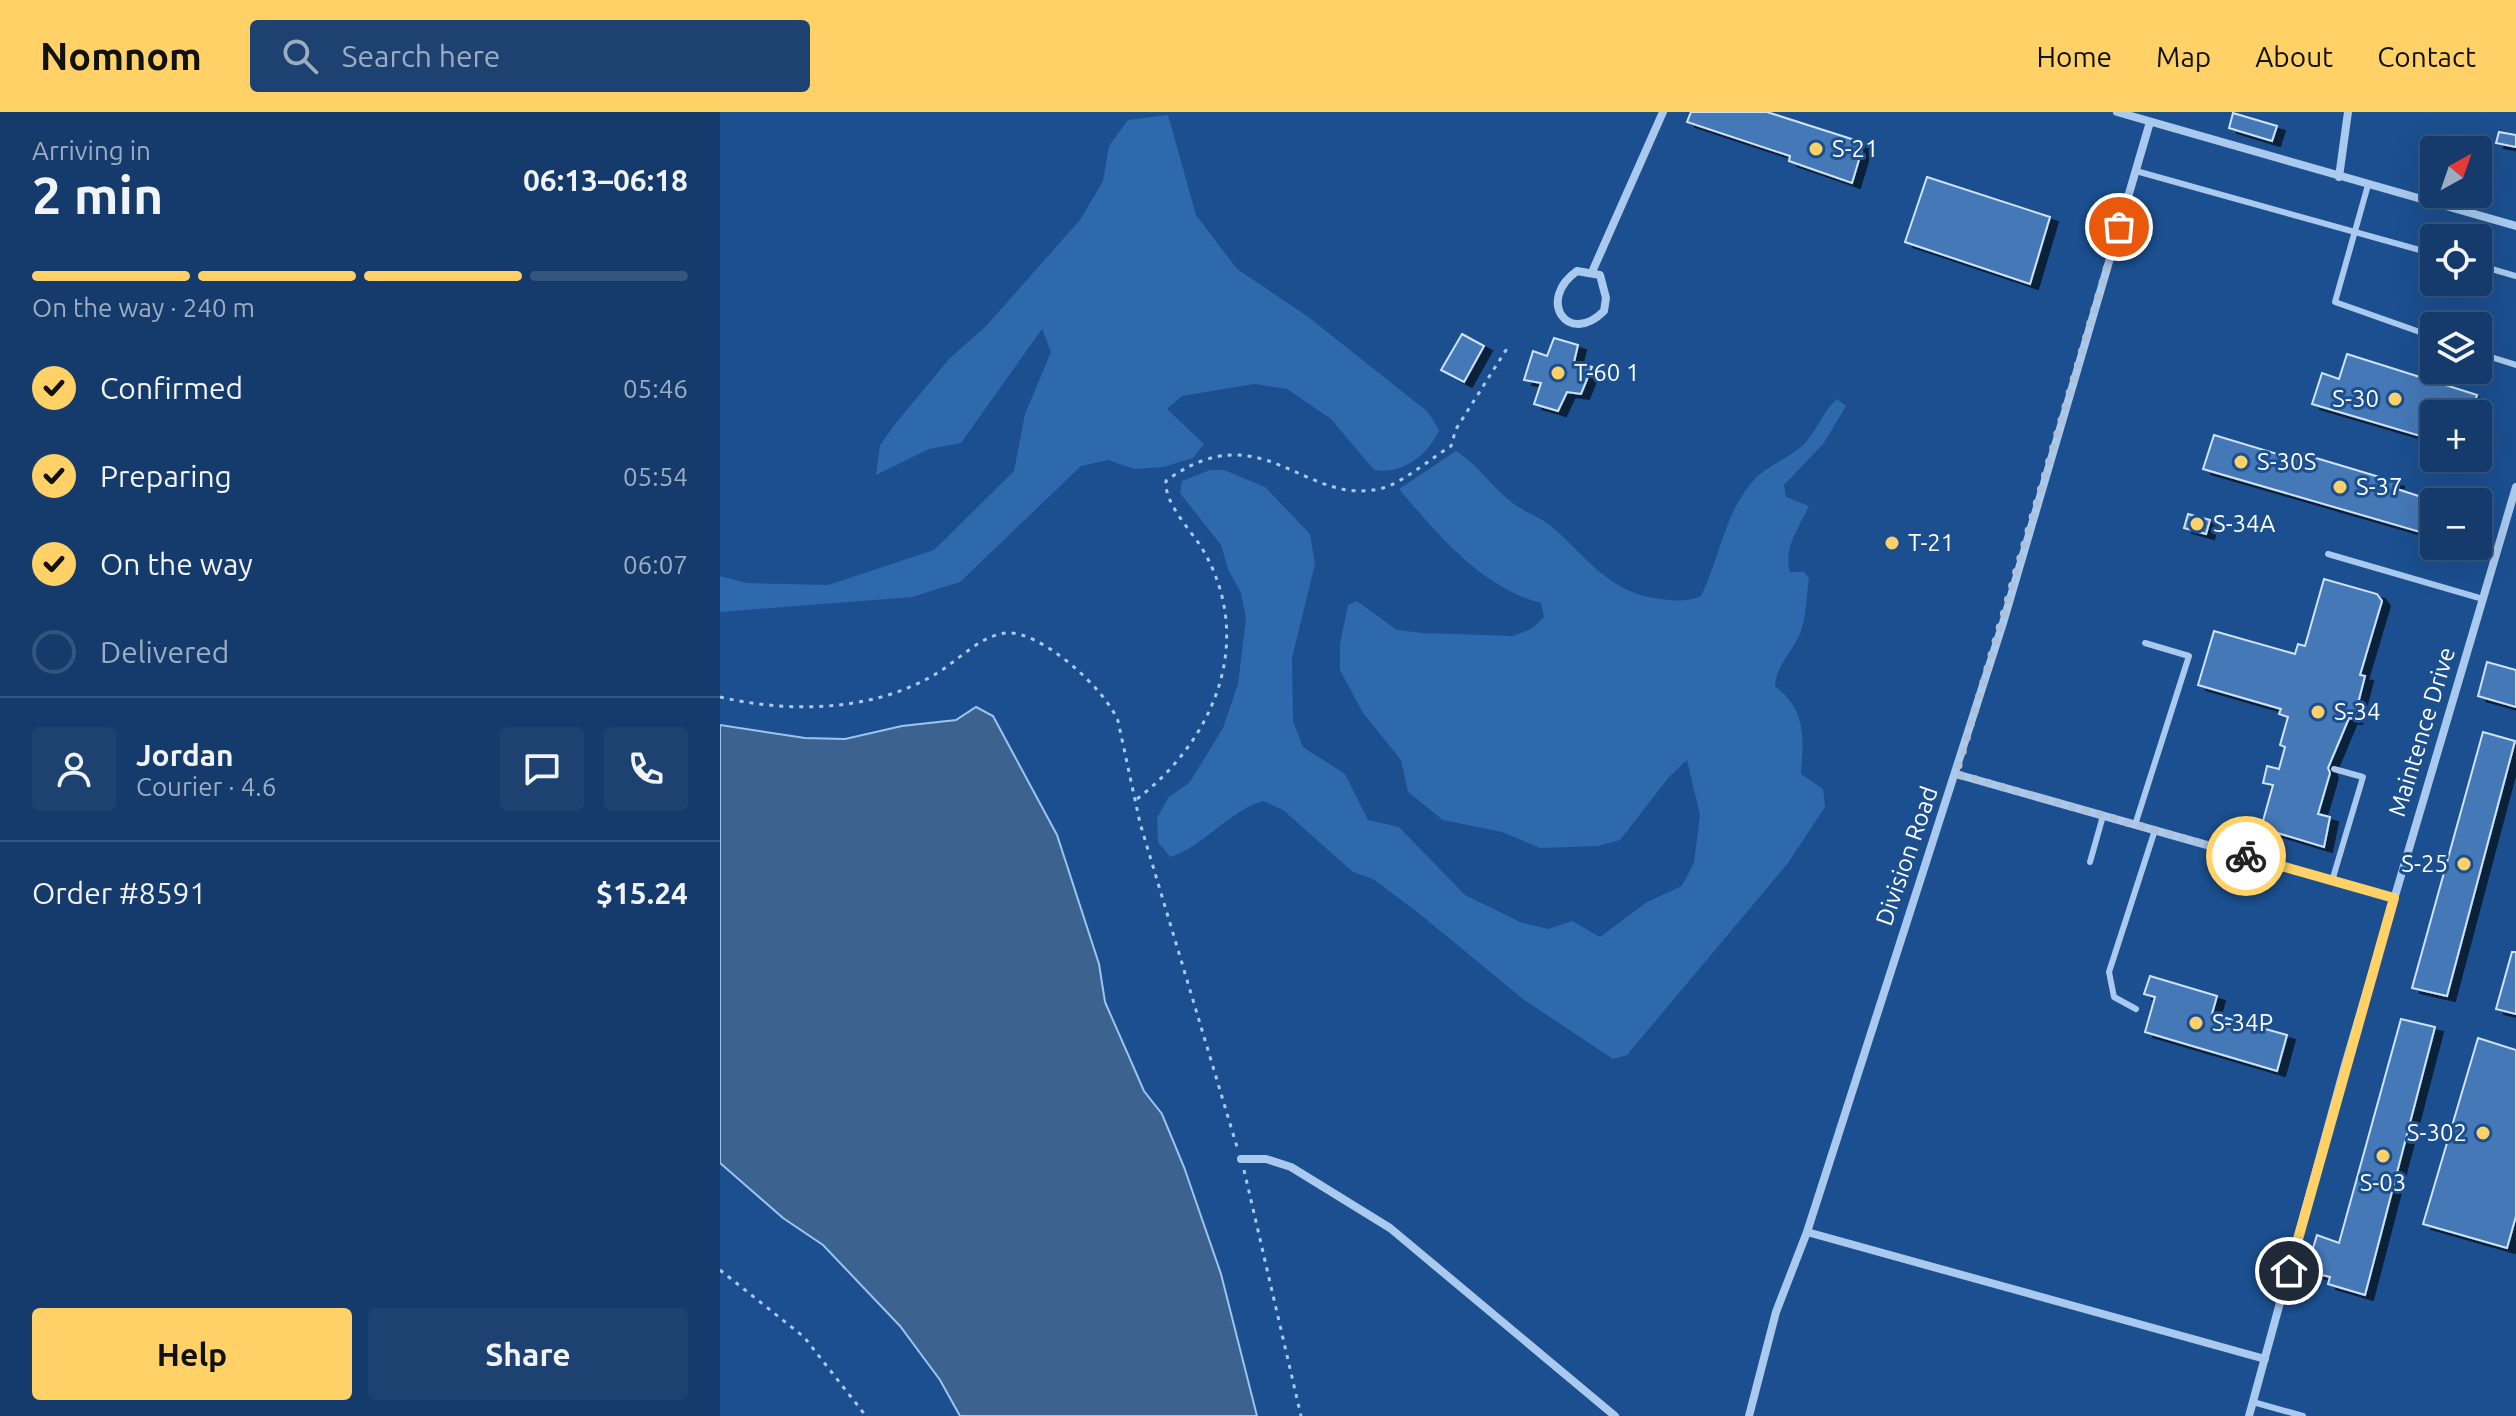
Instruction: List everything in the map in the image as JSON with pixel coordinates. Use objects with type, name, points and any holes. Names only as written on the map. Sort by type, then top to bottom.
[{"type":"street","points":[[1592,272],[1663,112]]},
{"type":"street","points":[[2117,112],[2516,226]]},
{"type":"street","points":[[2339,177],[2348,112]]},
{"type":"street","name":"Division Road","points":[[1749,1416],[1776,1312],[1807,1232],[1896,950],[1956,774],[2150,122]]},
{"type":"street","points":[[1577,271],[1592,272],[1600,275],[1605,288],[1604,311],[1594,321],[1582,325],[1568,322],[1558,311],[1560,286],[1577,271]]},
{"type":"street","name":"Maintence Drive","points":[[2249,1416],[2394,898],[2515,492]]},
{"type":"street","points":[[1956,774],[2394,898]]},
{"type":"street","points":[[1241,1159],[1266,1159],[1291,1167],[1390,1228],[1615,1416]]},
{"type":"street","points":[[1807,1232],[2265,1359]]},
{"type":"lane","points":[[2136,171],[2420,250]]},
{"type":"lane","points":[[2368,185],[2335,302],[2420,332]]},
{"type":"lane","points":[[2492,269],[2516,276]]},
{"type":"lane","points":[[2492,357],[2515,364],[2516,355]]},
{"type":"lane","points":[[2328,554],[2483,599]]},
{"type":"lane","points":[[2135,825],[2189,656],[2145,643]]},
{"type":"lane","points":[[2332,881],[2363,777],[2334,769]]},
{"type":"lane","points":[[2090,862],[2103,816]]},
{"type":"lane","points":[[2136,1009],[2114,997],[2109,972],[2155,830]]},
{"type":"lane","points":[[2253,1402],[2303,1416]]},
{"type":"path","points":[[1136,799],[1166,776],[1194,743],[1213,707],[1223,670],[1226,630],[1217,581],[1205,553],[1166,487],[1166,481],[1222,455],[1268,458],[1335,489],[1383,488],[1453,444],[1456,429],[1508,347]]},
{"type":"path","points":[[720,697],[777,707],[852,703],[916,685],[995,636],[1008,633],[1029,636],[1079,673],[1114,709],[1136,799],[1241,1159],[1301,1416]]},
{"type":"path","points":[[720,1270],[804,1337],[866,1416]]},
{"type":"shaded area","points":[[1168,115],[1196,215],[1237,269],[1307,316],[1428,412],[1439,430],[1428,448],[1404,466],[1394,470],[1374,470],[1331,419],[1287,389],[1254,384],[1182,396],[1167,409],[1204,444],[1193,458],[1163,467],[1134,469],[1108,460],[1081,466],[960,582],[912,597],[720,612],[720,576],[746,583],[828,585],[934,550],[1014,471],[1025,414],[1051,352],[1042,329],[961,443],[929,449],[876,475],[880,445],[896,423],[949,359],[986,326],[1080,220],[1103,181],[1109,146],[1128,120]]},
{"type":"shaded area","points":[[1837,399],[1846,406],[1823,444],[1784,485],[1786,497],[1809,506],[1793,538],[1788,563],[1790,572],[1804,572],[1809,578],[1802,627],[1778,672],[1775,686],[1798,714],[1803,748],[1801,774],[1823,789],[1825,807],[1788,863],[1627,1055],[1613,1059],[1523,999],[1416,911],[1373,879],[1353,872],[1283,810],[1263,801],[1250,806],[1194,845],[1170,857],[1158,842],[1157,818],[1168,798],[1190,782],[1223,728],[1238,684],[1246,618],[1241,593],[1228,569],[1221,545],[1180,493],[1182,481],[1210,470],[1224,470],[1265,487],[1310,534],[1315,564],[1292,658],[1293,721],[1303,747],[1345,774],[1368,820],[1399,827],[1465,895],[1520,922],[1548,929],[1572,921],[1600,937],[1647,902],[1682,886],[1694,863],[1700,815],[1687,760],[1669,777],[1620,840],[1598,846],[1540,848],[1502,832],[1443,820],[1408,792],[1401,760],[1363,713],[1340,670],[1340,644],[1348,605],[1357,601],[1397,630],[1423,633],[1513,636],[1531,629],[1544,617],[1541,603],[1499,585],[1462,557],[1399,489],[1456,451],[1506,498],[1551,526],[1613,581],[1642,595],[1660,599],[1681,600],[1701,596],[1730,520],[1745,491],[1761,474],[1805,443]]},
{"type":"shaded area","points":[[976,707],[993,716],[1057,835],[1099,964],[1105,1002],[1144,1091],[1162,1114],[1221,1274],[1257,1416],[960,1416],[940,1380],[900,1326],[823,1245],[783,1218],[720,1163],[720,725],[805,738],[845,739],[902,726],[956,720]]},
{"type":"building","name":"S-21","points":[[1691,112],[1767,112],[1864,143],[1852,183],[1789,161],[1790,156],[1687,122]]},
{"type":"building","points":[[2233,113],[2277,126],[2272,141],[2229,128]]},
{"type":"building","points":[[2499,132],[2516,135],[2516,147],[2496,143]]},
{"type":"building","points":[[1927,177],[2050,217],[2030,284],[1905,242]]},
{"type":"building","points":[[1462,334],[1484,346],[1464,382],[1441,370]]},
{"type":"building","name":"T-60 1","points":[[1554,338],[1578,345],[1574,362],[1592,367],[1581,394],[1567,392],[1558,411],[1534,404],[1541,383],[1524,380],[1533,351],[1547,356]]},
{"type":"building","name":"S-30","points":[[2347,354],[2420,377],[2420,384],[2442,384],[2477,395],[2476,400],[2420,400],[2420,436],[2312,404],[2322,373],[2339,379]]},
{"type":"building","points":[[2214,435],[2294,459],[2296,452],[2396,482],[2394,488],[2420,496],[2420,532],[2203,469]]},
{"type":"building","name":"S-34A","points":[[2188,514],[2210,520],[2206,534],[2184,528]]},
{"type":"building","name":"S-34","points":[[2324,579],[2377,594],[2382,601],[2360,675],[2365,676],[2354,719],[2349,718],[2328,768],[2330,773],[2318,814],[2330,817],[2324,847],[2261,828],[2273,785],[2263,783],[2267,766],[2279,769],[2285,747],[2280,745],[2288,717],[2279,714],[2281,709],[2198,685],[2214,631],[2295,654],[2298,644],[2305,646]]},
{"type":"building","points":[[2487,662],[2516,670],[2516,707],[2478,696]]},
{"type":"building","name":"S-25","points":[[2483,732],[2515,741],[2447,996],[2412,988]]},
{"type":"building","points":[[2512,952],[2516,952],[2516,1014],[2496,1009]]},
{"type":"building","name":"S-34P","points":[[2150,976],[2217,996],[2212,1014],[2287,1035],[2277,1071],[2145,1032],[2155,997],[2144,994]]},
{"type":"building","name":"S-03","points":[[2401,1019],[2435,1027],[2365,1295],[2328,1284],[2330,1277],[2306,1271],[2317,1235],[2339,1243]]},
{"type":"building","name":"S-302","points":[[2478,1038],[2516,1050],[2516,1216],[2507,1248],[2423,1224]]},
{"type":"way so far","points":[[2119,227],[1956,774],[2246,856]]},
{"type":"place","name":"S-21","points":[[1816,149]]},
{"type":"place","name":"T-60 1","points":[[1558,373]]},
{"type":"place","name":"S-30","points":[[2395,399]]},
{"type":"place","name":"S-30S","points":[[2241,462]]},
{"type":"place","name":"S-37","points":[[2340,487]]},
{"type":"place","name":"S-34A","points":[[2197,524]]},
{"type":"place","name":"T-21","points":[[1892,543]]},
{"type":"place","name":"S-34","points":[[2318,712]]},
{"type":"place","name":"S-25","points":[[2464,864]]},
{"type":"place","name":"S-34P","points":[[2196,1023]]},
{"type":"place","name":"S-302","points":[[2483,1133]]},
{"type":"place","name":"S-03","points":[[2383,1156]]},
{"type":"route","points":[[2246,856],[2394,898],[2289,1271]]}]
